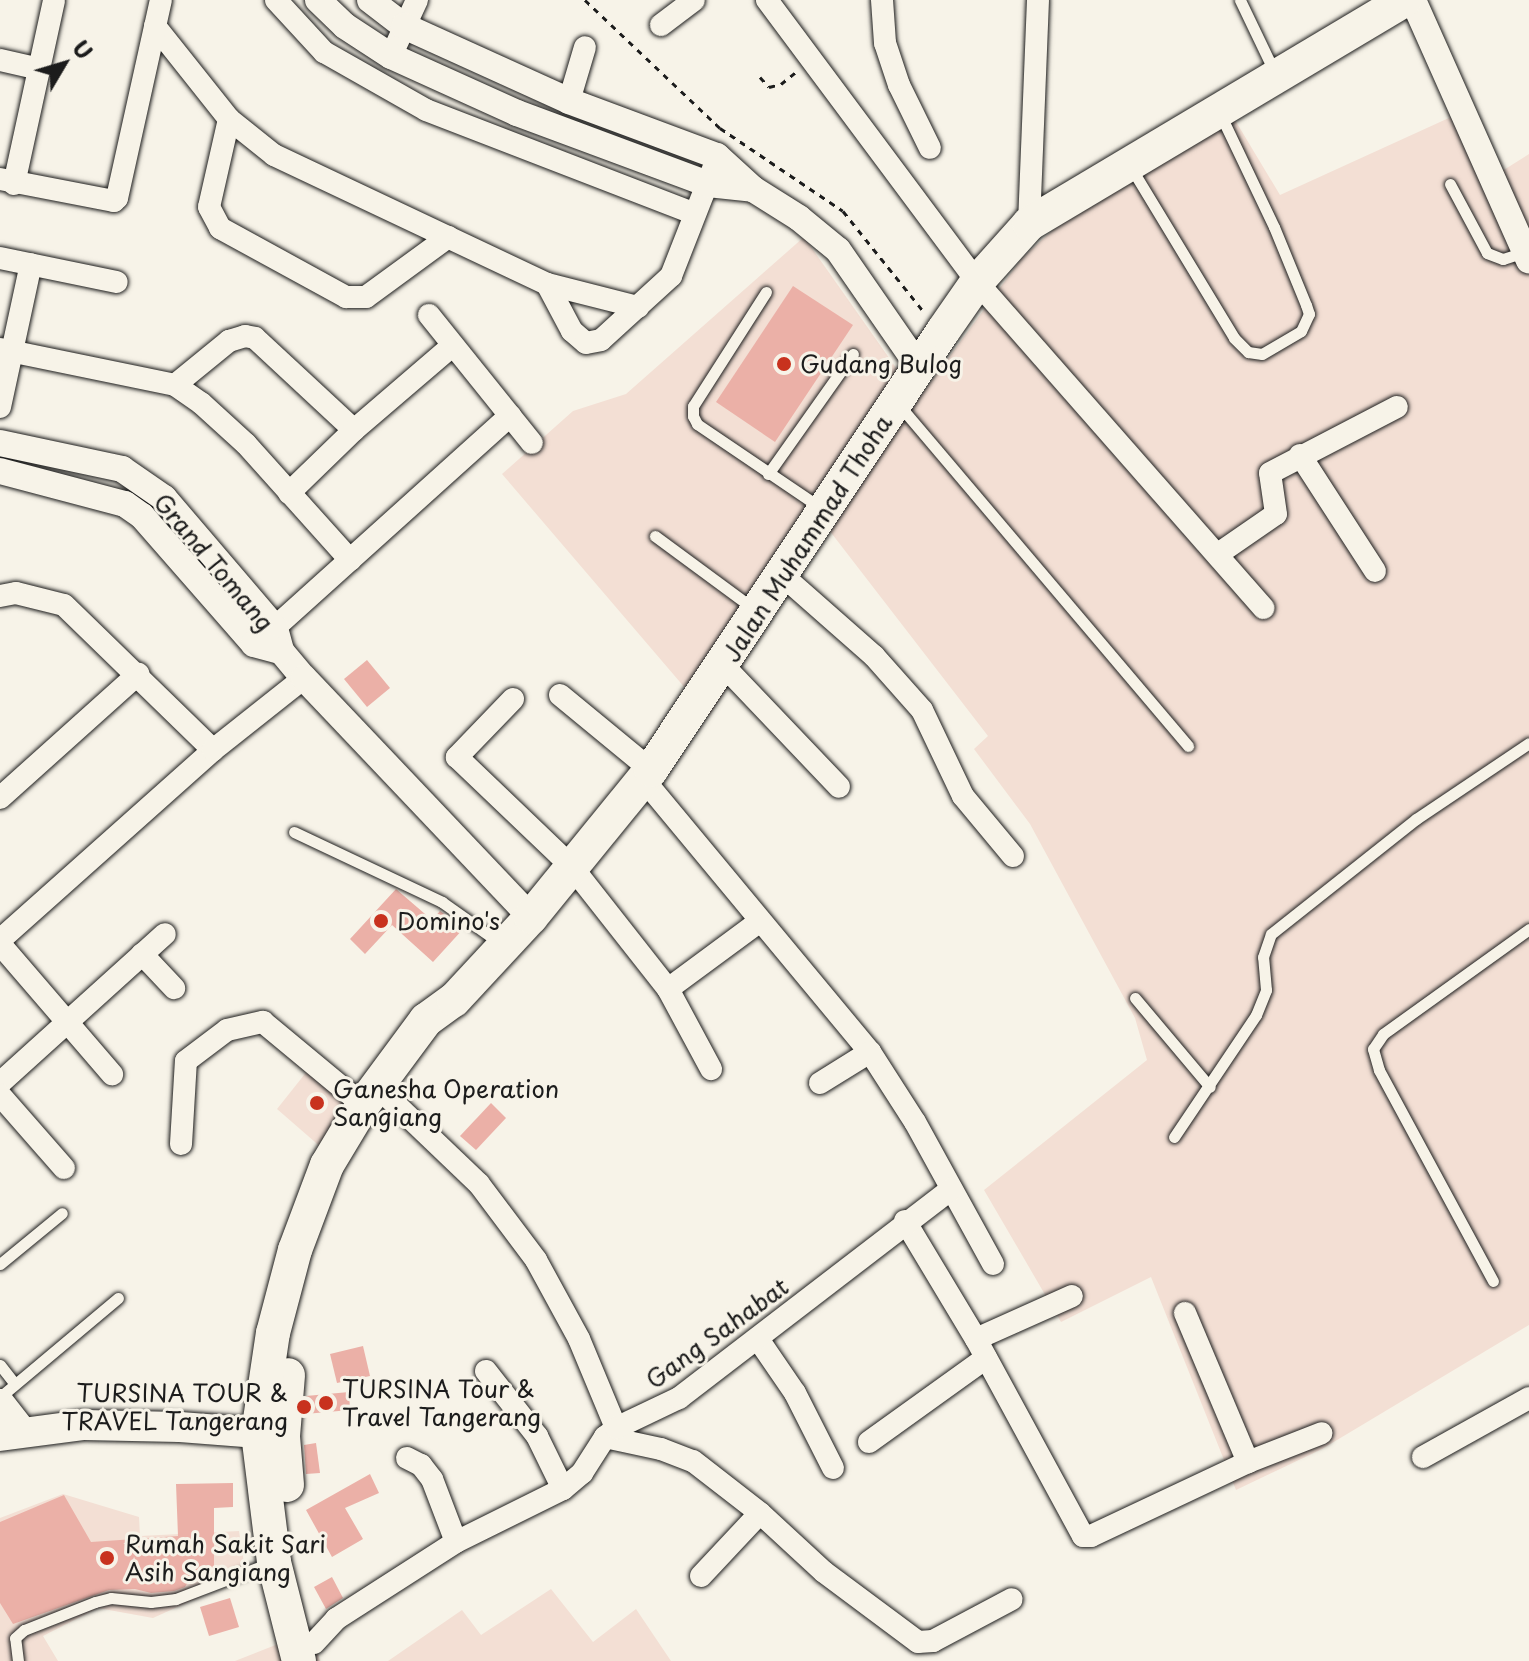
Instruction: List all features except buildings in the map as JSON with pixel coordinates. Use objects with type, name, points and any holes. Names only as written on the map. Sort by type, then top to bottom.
[{"type":"main road","name":"Jalan Muhammad Thoha","points":[[311,1655],[283,1560],[258,1433],[282,1335],[329,1204],[376,1101],[447,1023],[454,1000],[531,917],[648,775],[943,331],[977,282],[1029,224],[1403,1]]},
{"type":"main road","name":"Jalan Muhammad Thoha","points":[[282,1335],[283,1560]]},
{"type":"main road","points":[[8,1394],[11,1433],[84,1425],[258,1433]]},
{"type":"street","points":[[54,0],[40,69],[7,182],[114,201],[161,0]]},
{"type":"street","points":[[276,0],[324,52],[426,110],[695,214]]},
{"type":"street","points":[[318,0],[345,26],[391,56],[517,113],[708,184],[753,189]]},
{"type":"street","points":[[370,0],[404,26],[569,101],[717,156],[753,189],[799,218],[838,250],[919,367]]},
{"type":"street","points":[[391,56],[417,0]]},
{"type":"street","points":[[661,25],[694,0]]},
{"type":"street","points":[[767,0],[977,282],[1263,608]]},
{"type":"street","points":[[882,0],[885,43],[899,85],[930,148]]},
{"type":"street","points":[[1029,224],[1038,0]]},
{"type":"street","points":[[1403,1],[1527,256]]},
{"type":"street","points":[[155,26],[229,119],[274,155],[547,284],[638,307]]},
{"type":"street","points":[[324,52],[345,26]]},
{"type":"street","points":[[569,101],[585,47]]},
{"type":"street","points":[[0,60],[40,69]]},
{"type":"street","points":[[505,143],[517,113]]},
{"type":"street","points":[[229,119],[209,207],[220,228],[346,297],[366,297],[448,237]]},
{"type":"street","points":[[547,284],[572,331],[586,343],[601,340],[671,276],[717,156]]},
{"type":"street","points":[[0,258],[117,282]]},
{"type":"street","points":[[0,407],[7,350],[31,264]]},
{"type":"street","points":[[429,315],[532,443]]},
{"type":"street","points":[[175,385],[229,341],[245,336],[255,338],[354,430]]},
{"type":"street","points":[[289,493],[354,430],[453,345]]},
{"type":"street","points":[[7,350],[175,385],[201,403],[246,444],[350,560]]},
{"type":"street","points":[[1218,554],[1276,514],[1270,473],[1397,407]]},
{"type":"street","points":[[270,641],[350,560],[510,416]]},
{"type":"street","name":"Grand Tomang","points":[[0,443],[122,469],[141,478],[164,498],[270,641]]},
{"type":"street","points":[[1300,455],[1375,571]]},
{"type":"street","name":"Grand Tomang","points":[[0,471],[125,504],[142,516],[270,641],[531,917]]},
{"type":"street","points":[[782,575],[874,656],[922,710],[963,796],[1013,856]]},
{"type":"street","points":[[0,596],[16,593],[64,605],[213,750]]},
{"type":"street","points":[[723,665],[839,787]]},
{"type":"street","points":[[0,798],[138,674]]},
{"type":"street","points":[[112,1074],[0,942],[213,750],[304,678]]},
{"type":"street","points":[[560,695],[648,775],[759,922],[870,1052],[915,1122],[993,1264]]},
{"type":"street","points":[[513,699],[457,757],[572,867],[668,989],[711,1069]]},
{"type":"street","points":[[668,989],[759,922]]},
{"type":"street","points":[[0,1083],[165,934]]},
{"type":"street","points":[[142,954],[174,988]]},
{"type":"street","points":[[181,1144],[186,1061],[227,1030],[263,1022],[376,1101],[479,1184],[536,1260],[579,1339],[611,1432]]},
{"type":"street","points":[[820,1083],[870,1052]]},
{"type":"street","points":[[0,1095],[64,1168]]},
{"type":"street","name":"Gang Sahabat","points":[[611,1432],[679,1398],[905,1221],[951,1189]]},
{"type":"street","points":[[905,1221],[981,1348],[1083,1536],[1091,1536],[1248,1462],[1322,1433]]},
{"type":"street","points":[[869,1442],[981,1348],[1072,1296]]},
{"type":"street","points":[[1185,1313],[1248,1462]]},
{"type":"street","points":[[758,1339],[795,1393],[833,1468]]},
{"type":"street","points":[[486,1371],[537,1436],[563,1489]]},
{"type":"street","points":[[1423,1457],[1529,1398]]},
{"type":"street","points":[[311,1655],[336,1619],[456,1542],[563,1489],[582,1473],[611,1432]]},
{"type":"street","points":[[611,1432],[693,1461],[760,1513],[824,1572],[918,1642],[933,1641],[1012,1599]]},
{"type":"street","points":[[407,1458],[421,1465],[432,1479],[456,1542]]},
{"type":"street","points":[[701,1576],[760,1513]]},
{"type":"lane","points":[[1240,0],[1277,77]]},
{"type":"lane","points":[[1130,165],[1234,338],[1248,352],[1262,354],[1301,331],[1309,314],[1306,305],[1274,227],[1219,112]]},
{"type":"lane","points":[[1450,184],[1487,253],[1503,259],[1527,256]]},
{"type":"lane","points":[[766,292],[693,406],[693,416],[697,424],[825,510]]},
{"type":"lane","points":[[768,474],[853,354]]},
{"type":"lane","points":[[896,402],[925,431],[1188,746]]},
{"type":"lane","points":[[655,536],[758,612]]},
{"type":"lane","points":[[1174,1137],[1256,1015],[1266,990],[1263,957],[1271,934],[1416,819],[1529,743]]},
{"type":"lane","points":[[294,832],[442,902],[504,946]]},
{"type":"lane","points":[[1493,1281],[1379,1070],[1373,1049],[1383,1034],[1529,929]]},
{"type":"lane","points":[[1135,998],[1210,1087]]},
{"type":"lane","points":[[0,1264],[62,1213]]},
{"type":"lane","points":[[0,1397],[8,1394],[118,1298]]},
{"type":"lane","points":[[0,1365],[8,1394]]},
{"type":"lane","points":[[18,1661],[15,1638],[24,1630],[95,1602],[111,1598],[151,1602],[176,1599],[283,1560]]},
{"type":"path","points":[[585,0],[720,128],[843,211],[913,302],[943,331]]},
{"type":"path","points":[[760,77],[769,87],[781,84],[812,60]]},
{"type":"shaded area","points":[[1232,115],[1280,195],[1451,117],[1483,183],[1529,154],[1529,1325],[1322,1449],[1236,1490],[1151,1277],[1061,1322],[984,1190],[1147,1060],[1135,1018],[1030,824],[974,749],[988,736],[829,530],[709,716],[502,474],[573,411],[626,394],[804,237],[918,399],[1022,258],[1095,192]]},
{"type":"shaded area","points":[[312,1065],[353,1101],[323,1149],[277,1109]]},
{"type":"shaded area","name":"Rumah Sakit Sari Asih Sangiang","points":[[63,1494],[139,1517],[140,1536],[239,1531],[246,1576],[153,1618],[98,1608],[43,1636],[58,1661],[0,1661],[0,1518]]},
{"type":"shaded area","points":[[551,1589],[593,1642],[636,1609],[671,1661],[388,1661],[462,1610],[481,1635]]},
{"type":"shaded area","points":[[311,1631],[320,1661],[235,1661]]},
{"type":"place","name":"Gudang Bulog","points":[[784,364]]},
{"type":"place","name":"Domino's","points":[[381,921]]},
{"type":"place","name":"Ganesha Operation Sangiang","points":[[317,1103]]},
{"type":"place","name":"TURSINA Tour & Travel Tangerang","points":[[326,1403]]},
{"type":"place","name":"TURSINA TOUR & TRAVEL Tangerang","points":[[304,1407]]},
{"type":"place","name":"Rumah Sakit Sari Asih Sangiang","points":[[107,1558]]}]
